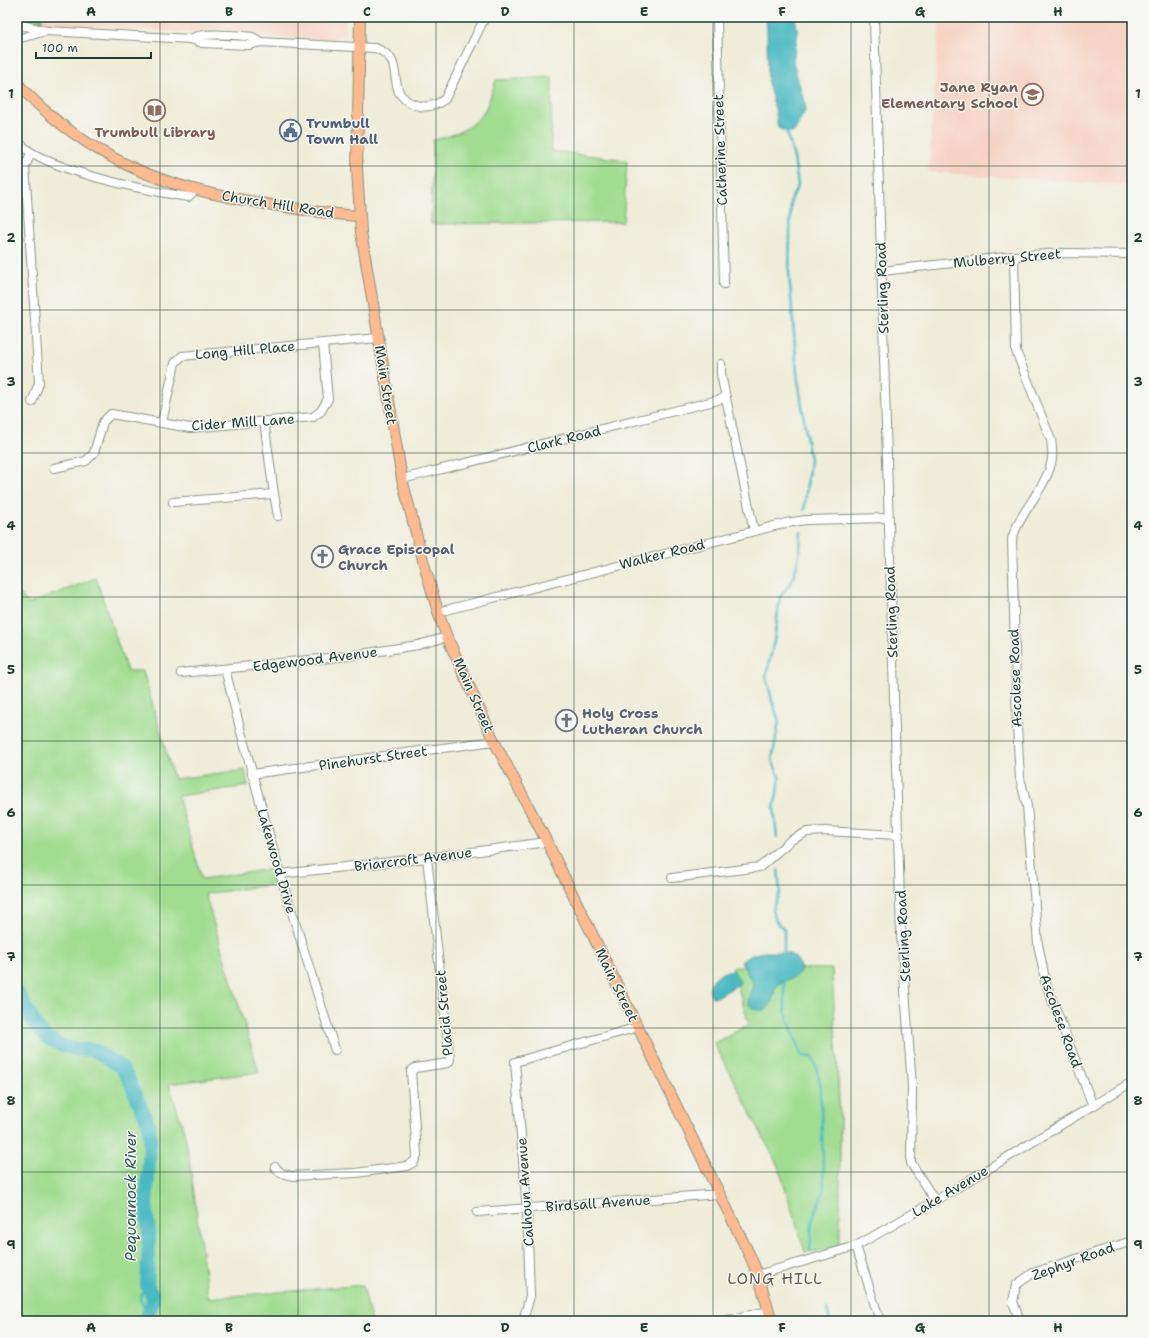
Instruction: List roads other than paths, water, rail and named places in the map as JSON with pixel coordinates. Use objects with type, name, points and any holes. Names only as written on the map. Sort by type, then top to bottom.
[{"type":"main road","name":"Main Street","points":[[360,17],[357,156],[360,216],[378,338],[402,480],[438,612],[447,637],[494,741],[547,842],[720,1194],[758,1275],[772,1321]]},
{"type":"main road","name":"Church Hill Road","points":[[17,83],[41,107],[78,137],[104,153],[144,172],[196,190],[285,207],[360,216]]},
{"type":"street","points":[[17,24],[47,31],[191,39],[198,42],[223,39],[250,45],[260,42],[375,48],[384,52],[393,62],[399,93],[404,98],[419,106],[433,106],[445,99],[449,94],[485,17]]},
{"type":"street","name":"Catherine Street","points":[[717,17],[724,284]]},
{"type":"street","name":"Sterling Road","points":[[874,17],[901,935],[912,1086],[911,1163],[935,1201]]},
{"type":"street","points":[[17,39],[47,31]]},
{"type":"street","name":"Church Hill Road","points":[[17,140],[31,153],[44,160],[93,177],[162,193],[188,197],[196,190]]},
{"type":"street","points":[[31,153],[25,167],[40,383],[32,402]]},
{"type":"street","name":"Mulberry Street","points":[[882,271],[1014,256],[1063,253],[1132,254]]},
{"type":"street","name":"Ascolese Road","points":[[1014,256],[1016,351],[1051,440],[1053,449],[1049,469],[1018,522],[1012,539],[1017,726],[1020,778],[1027,806],[1038,944],[1042,970],[1093,1106]]},
{"type":"street","name":"Long Hill Place","points":[[162,422],[176,363],[182,356],[378,338]]},
{"type":"street","name":"Cider Mill Lane","points":[[54,468],[86,461],[90,458],[94,453],[103,422],[111,414],[190,428],[313,417],[321,411],[328,399],[323,344]]},
{"type":"street","points":[[721,364],[721,374],[754,531]]},
{"type":"street","name":"Clark Road","points":[[402,480],[726,398]]},
{"type":"street","points":[[264,421],[278,516]]},
{"type":"street","points":[[173,502],[274,494]]},
{"type":"street","name":"Walker Road","points":[[438,612],[786,523],[806,520],[888,518]]},
{"type":"street","name":"Edgewood Avenue","points":[[182,673],[226,670],[388,650],[426,643],[447,637]]},
{"type":"street","name":"Lakewood Drive","points":[[226,670],[252,774],[280,874],[335,1050]]},
{"type":"street","name":"Pinehurst Street","points":[[252,774],[494,741]]},
{"type":"street","points":[[672,878],[760,867],[791,840],[807,832],[824,831],[899,835]]},
{"type":"street","name":"Briarcroft Avenue","points":[[280,874],[428,858],[547,842]]},
{"type":"street","name":"Placid Street","points":[[275,1167],[281,1173],[292,1176],[356,1173],[407,1166],[414,1162],[417,1155],[411,1071],[415,1068],[448,1063],[450,1060],[428,858]]},
{"type":"street","name":"Calhoun Avenue","points":[[523,1321],[530,1296],[527,1209],[515,1062],[638,1027]]},
{"type":"street","name":"Lake Avenue","points":[[758,1275],[856,1246],[935,1201],[1132,1082]]},
{"type":"street","name":"Birdsall Avenue","points":[[477,1212],[720,1194]]},
{"type":"street","name":"Zephyr Road","points":[[1020,1321],[1013,1302],[1016,1285],[1033,1273],[1132,1241]]},
{"type":"street","points":[[856,1246],[880,1321]]},
{"type":"street","points":[[724,1321],[769,1311]]},
{"type":"water","points":[[766,17],[795,17],[798,33],[793,61],[806,109],[794,132],[786,132],[778,128],[768,83]]},
{"type":"water","points":[[766,952],[790,954],[798,960],[800,973],[795,977],[779,984],[775,989],[769,1007],[766,1010],[760,1010],[754,1009],[748,1003],[748,998],[753,984],[741,962],[752,955]]},
{"type":"water","points":[[732,970],[740,981],[739,984],[717,997],[712,997],[710,992],[711,982],[718,975]]},
{"type":"waterway","points":[[786,129],[794,158],[798,185],[791,200],[789,272],[797,372],[810,460],[804,510]]},
{"type":"waterway","points":[[777,837],[774,808],[780,778],[772,760],[779,721],[766,676],[774,641],[780,597],[790,584],[795,572],[800,551],[801,532]]},
{"type":"waterway","points":[[778,870],[780,892],[772,910],[776,921],[784,929],[784,955]]},
{"type":"waterway","points":[[784,980],[785,1011],[802,1056],[813,1057],[820,1081],[824,1189],[812,1222],[810,1250]]},
{"type":"waterway","name":"Pequonnock River","points":[[17,992],[37,1027],[47,1038],[63,1046],[79,1050],[94,1050],[121,1067],[128,1078],[149,1125],[150,1140],[146,1202],[149,1235],[147,1286],[152,1294],[153,1301],[148,1313],[151,1321]]},
{"type":"waterway","points":[[147,1286],[141,1295],[140,1300],[148,1313]]},
{"type":"waterway","points":[[827,1309],[830,1321]]},
{"type":"place","name":"Jane Ryan Elementary School","points":[[1033,95]]},
{"type":"place","name":"Trumbull Library","points":[[155,110]]},
{"type":"place","name":"Trumbull Town Hall","points":[[291,131]]},
{"type":"place","name":"Grace Episcopal Church","points":[[323,557]]},
{"type":"place","name":"Holy Cross Lutheran Church","points":[[567,721]]},
{"type":"district","name":"LONG HILL","points":[[775,1278]]}]
